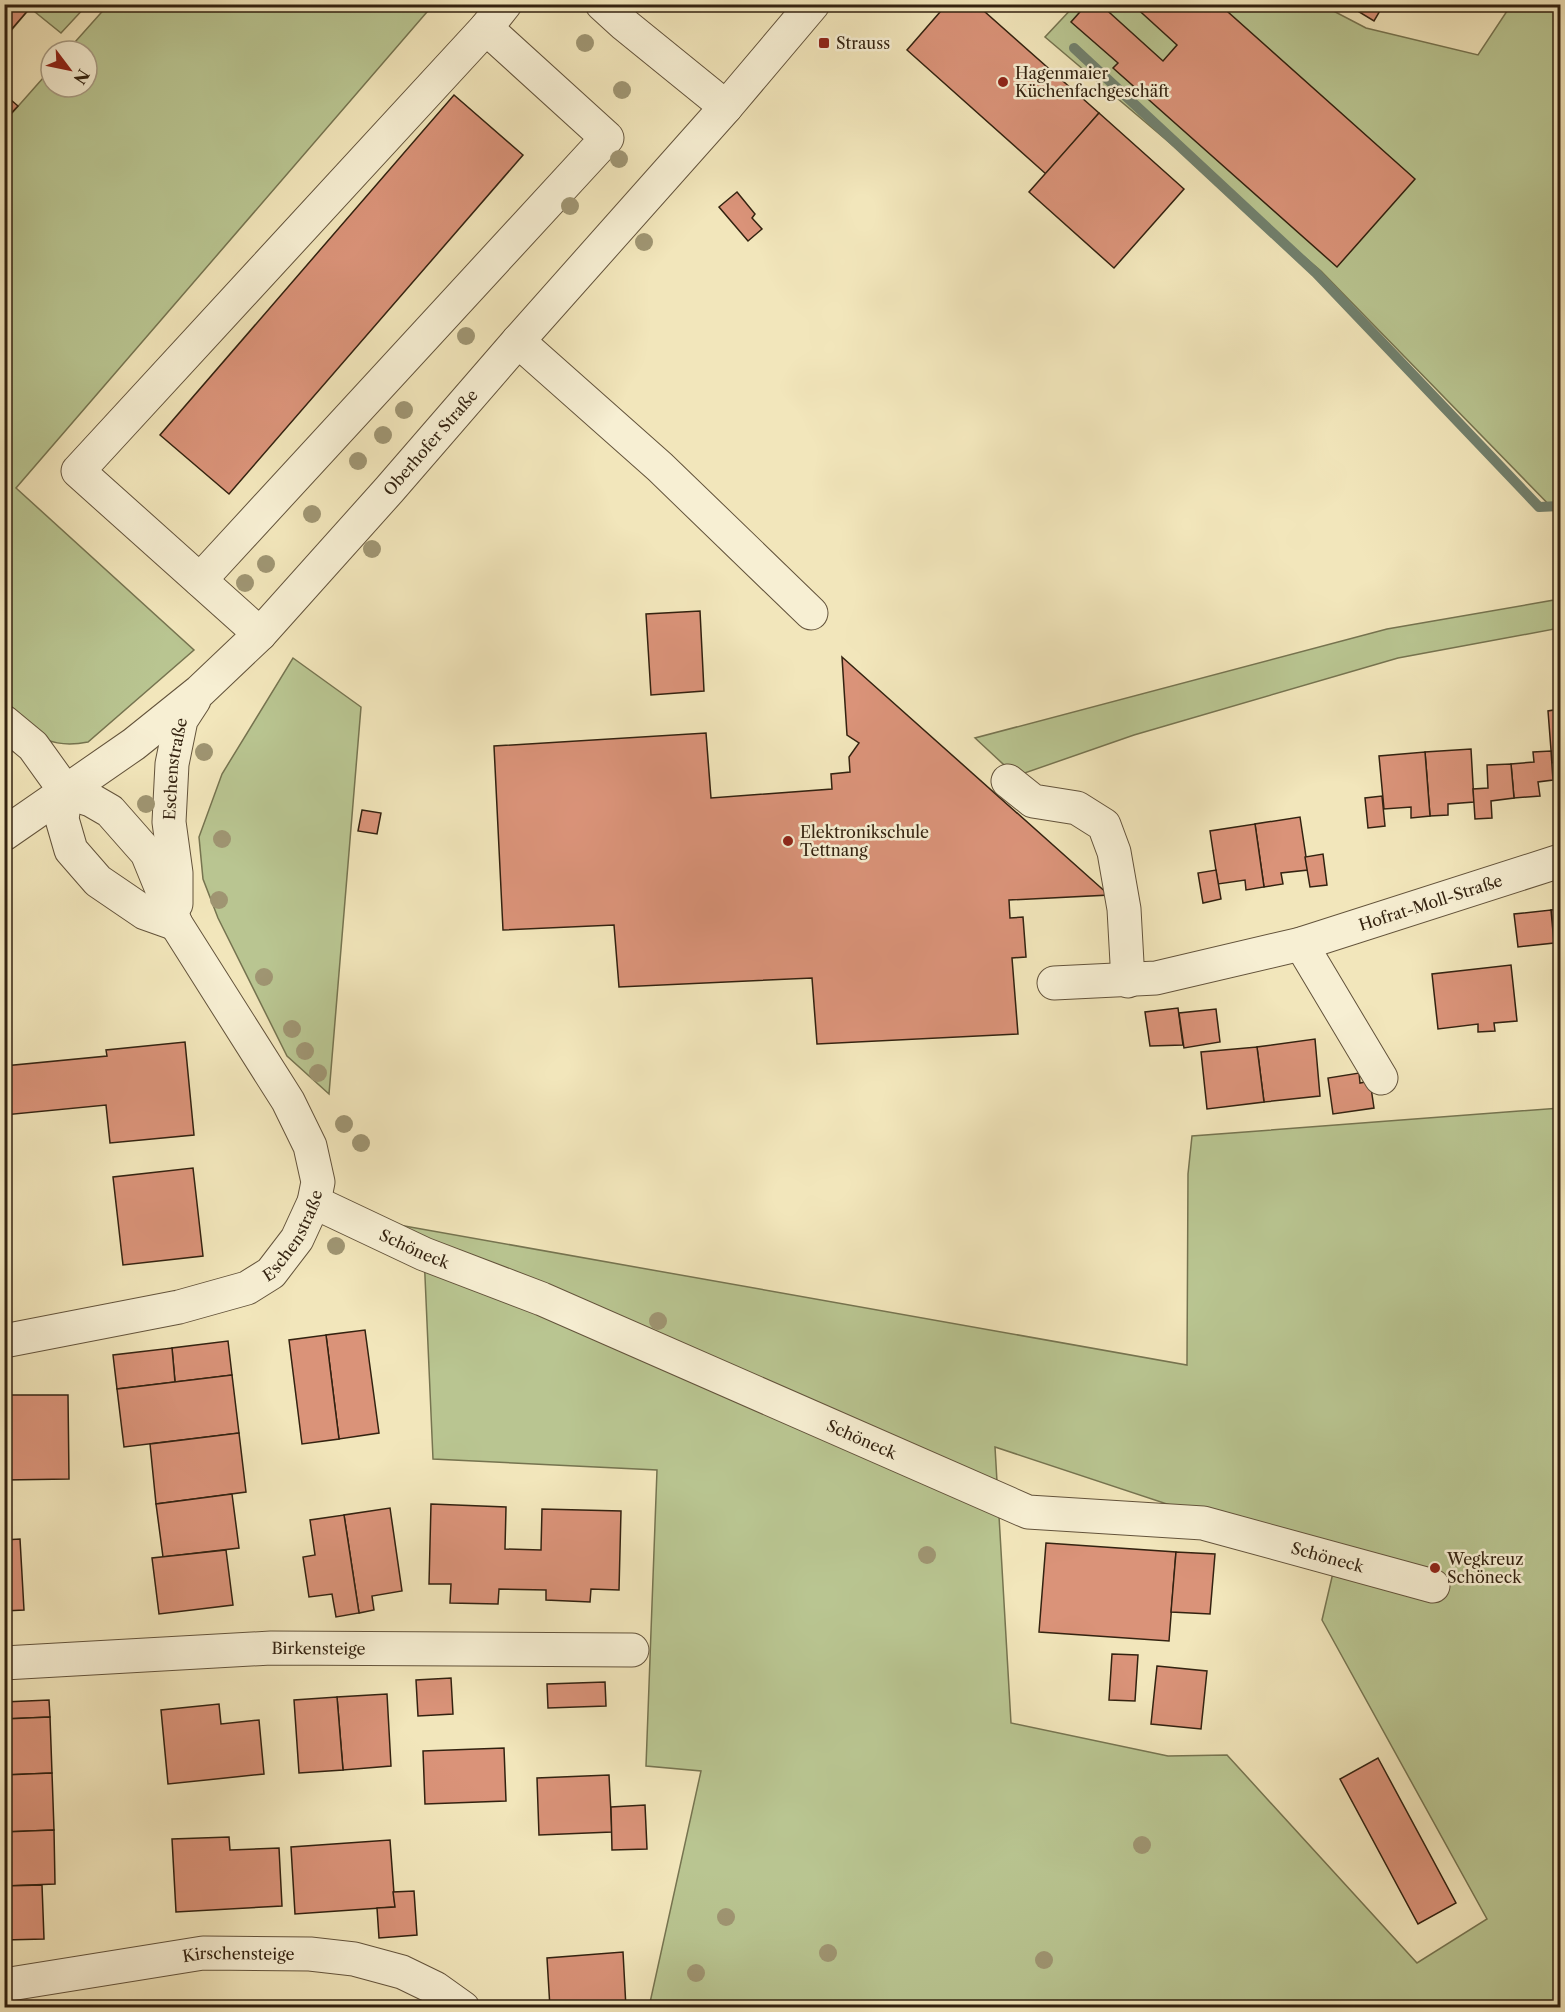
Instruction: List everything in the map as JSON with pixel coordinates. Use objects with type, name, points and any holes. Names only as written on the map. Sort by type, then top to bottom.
[{"type":"street","points":[[602,4],[726,107]]},
{"type":"street","name":"Oberhofer Straße","points":[[4,834],[134,744],[200,691],[260,634],[726,107],[813,4]]},
{"type":"street","points":[[200,580],[607,138],[496,16],[78,471],[260,634]]},
{"type":"street","points":[[518,341],[660,467],[811,613]]},
{"type":"street","name":"Eschenstraße","points":[[176,924],[176,873],[169,822],[172,764],[182,720],[200,691]]},
{"type":"street","points":[[4,722],[33,746],[66,792],[62,819],[71,850],[98,881],[145,913],[176,924]]},
{"type":"street","points":[[1008,781],[1033,801],[1077,808],[1104,825],[1114,852],[1124,909],[1128,981]]},
{"type":"street","name":"Eschenstraße","points":[[4,1341],[179,1307],[247,1288],[271,1273],[297,1239],[314,1202],[318,1182],[310,1146],[288,1101],[176,924],[147,853],[110,811],[91,800],[66,792]]},
{"type":"street","name":"Hofrat-Moll-Straße","points":[[1054,983],[1156,978],[1301,944],[1560,861]]},
{"type":"street","points":[[1301,944],[1381,1078]]},
{"type":"street","name":"Schöneck","points":[[314,1202],[424,1254],[542,1299],[1028,1512],[1203,1523],[1434,1586]]},
{"type":"street","name":"Birkensteige","points":[[4,1663],[271,1648],[632,1650]]},
{"type":"street","name":"Kirschensteige","points":[[4,1985],[203,1953],[310,1954],[354,1959],[402,1972],[435,1988],[463,2007]]},
{"type":"green space","points":[[1320,4],[1366,28],[1478,55],[1511,5],[1560,5],[1560,520],[1558,514],[1321,271],[1045,37],[1075,5]]},
{"type":"green space","points":[[5,5],[87,5],[61,33],[30,8],[5,38]]},
{"type":"green space","points":[[108,5],[433,5],[16,488],[194,650],[88,742],[62,744],[42,738],[5,709],[5,121],[39,83],[39,99],[99,99],[99,39],[78,39]]},
{"type":"green space","points":[[1560,599],[1560,628],[1398,658],[1134,735],[1016,776],[975,738],[1387,629]]},
{"type":"green space","points":[[293,658],[361,707],[329,1094],[287,1056],[218,918],[203,879],[199,837],[222,774]]},
{"type":"green space","points":[[1560,1108],[1560,2007],[649,2007],[701,1771],[646,1766],[657,1470],[433,1459],[424,1254],[337,1214],[1187,1365],[1188,1174],[1192,1136]],"holes":[[[995,1447],[1336,1560],[1322,1620],[1487,1919],[1417,1963],[1227,1755],[1168,1756],[1011,1723]]]},
{"type":"building","points":[[4,4],[26,4],[30,8],[4,38]]},
{"type":"building","name":"Hagenmaier Küchenfachgeschäft","points":[[947,4],[976,4],[1099,113],[1046,174],[907,50]]},
{"type":"building","points":[[1087,4],[1100,4],[1163,61],[1177,45],[1132,4],[1219,4],[1415,179],[1337,267],[1113,68],[1118,63],[1071,22]]},
{"type":"building","points":[[1346,4],[1384,4],[1374,21]]},
{"type":"building","points":[[4,94],[18,106],[4,121]]},
{"type":"building","points":[[454,95],[523,155],[229,494],[160,435]]},
{"type":"building","points":[[1099,113],[1184,189],[1114,268],[1029,192]]},
{"type":"building","points":[[737,192],[755,214],[752,218],[762,229],[748,241],[719,207]]},
{"type":"building","points":[[700,611],[704,691],[651,695],[646,614]]},
{"type":"building","points":[[842,657],[1109,895],[1009,900],[1010,918],[1023,917],[1026,957],[1012,958],[1018,1034],[817,1044],[812,978],[619,987],[614,925],[503,930],[494,746],[706,733],[711,798],[832,789],[831,774],[850,772],[849,757],[859,743],[847,735]]},
{"type":"building","points":[[1560,709],[1560,762],[1552,763],[1548,711]]},
{"type":"building","points":[[1471,749],[1474,802],[1448,804],[1448,815],[1430,816],[1425,752]]},
{"type":"building","points":[[1551,751],[1553,780],[1538,782],[1540,796],[1514,798],[1511,764],[1534,762],[1533,752]]},
{"type":"building","points":[[1425,752],[1430,816],[1411,818],[1411,807],[1384,809],[1379,756]]},
{"type":"building","points":[[1511,764],[1514,798],[1491,801],[1492,818],[1475,819],[1473,789],[1488,788],[1487,765]]},
{"type":"building","points":[[1382,796],[1385,826],[1368,828],[1365,798]]},
{"type":"building","points":[[362,810],[381,813],[377,834],[358,831]]},
{"type":"building","points":[[1300,817],[1308,870],[1281,873],[1283,884],[1264,887],[1255,824]]},
{"type":"building","points":[[1255,824],[1264,887],[1246,890],[1245,880],[1218,884],[1210,831]]},
{"type":"building","points":[[1323,854],[1327,885],[1310,887],[1305,857]]},
{"type":"building","points":[[1216,870],[1221,899],[1203,903],[1198,873]]},
{"type":"building","points":[[1560,909],[1560,943],[1554,943],[1551,910]]},
{"type":"building","points":[[1551,910],[1554,943],[1518,947],[1514,914]]},
{"type":"building","points":[[1511,965],[1517,1021],[1494,1023],[1495,1031],[1478,1032],[1478,1024],[1438,1029],[1432,974]]},
{"type":"building","points":[[1178,1008],[1183,1045],[1150,1046],[1145,1012]]},
{"type":"building","points":[[1216,1009],[1220,1042],[1184,1048],[1179,1013]]},
{"type":"building","points":[[1315,1039],[1320,1096],[1264,1102],[1257,1047]]},
{"type":"building","points":[[185,1042],[194,1135],[110,1143],[106,1105],[4,1115],[4,1066],[107,1056],[106,1050]]},
{"type":"building","points":[[1257,1047],[1264,1102],[1207,1109],[1201,1052]]},
{"type":"building","points":[[1359,1073],[1360,1083],[1370,1081],[1374,1108],[1333,1114],[1328,1078]]},
{"type":"building","points":[[193,1168],[203,1256],[123,1265],[113,1177]]},
{"type":"building","points":[[365,1330],[379,1433],[339,1439],[326,1335]]},
{"type":"building","points":[[326,1335],[339,1439],[302,1444],[289,1340]]},
{"type":"building","points":[[228,1341],[232,1375],[175,1382],[172,1348]]},
{"type":"building","points":[[172,1348],[175,1382],[117,1389],[113,1355]]},
{"type":"building","points":[[232,1375],[239,1433],[124,1447],[117,1389]]},
{"type":"building","points":[[4,1395],[68,1395],[69,1479],[4,1480]]},
{"type":"building","points":[[239,1433],[246,1492],[156,1504],[150,1444]]},
{"type":"building","points":[[232,1494],[239,1548],[163,1557],[156,1504]]},
{"type":"building","points":[[431,1504],[506,1507],[505,1549],[541,1550],[542,1509],[621,1511],[619,1590],[591,1589],[590,1602],[546,1600],[546,1590],[499,1589],[498,1604],[450,1603],[451,1584],[429,1584]]},
{"type":"building","points":[[390,1508],[402,1591],[372,1596],[374,1610],[359,1613],[344,1515]]},
{"type":"building","points":[[344,1515],[359,1613],[336,1617],[332,1594],[309,1597],[303,1557],[315,1555],[310,1520]]},
{"type":"building","points":[[20,1539],[24,1610],[4,1611],[4,1540]]},
{"type":"building","points":[[1046,1543],[1176,1552],[1169,1641],[1039,1632]]},
{"type":"building","points":[[226,1550],[233,1605],[159,1614],[152,1558]]},
{"type":"building","points":[[1176,1552],[1215,1554],[1210,1614],[1171,1612]]},
{"type":"building","points":[[1112,1654],[1138,1655],[1135,1701],[1109,1700]]},
{"type":"building","points":[[1157,1666],[1207,1671],[1201,1729],[1151,1724]]},
{"type":"building","points":[[451,1678],[453,1714],[418,1716],[416,1680]]},
{"type":"building","points":[[605,1682],[606,1706],[548,1708],[547,1684]]},
{"type":"building","points":[[387,1694],[391,1766],[343,1770],[337,1697]]},
{"type":"building","points":[[337,1697],[343,1770],[299,1773],[294,1700]]},
{"type":"building","points":[[49,1700],[50,1717],[4,1719],[4,1702]]},
{"type":"building","points":[[219,1704],[221,1724],[259,1720],[264,1774],[168,1784],[161,1710]]},
{"type":"building","points":[[50,1717],[52,1773],[4,1775],[4,1719]]},
{"type":"building","points":[[504,1748],[506,1801],[425,1804],[423,1751]]},
{"type":"building","points":[[1378,1758],[1456,1903],[1418,1924],[1340,1779]]},
{"type":"building","points":[[52,1773],[54,1830],[4,1832],[4,1775]]},
{"type":"building","points":[[609,1775],[612,1832],[539,1835],[537,1778]]},
{"type":"building","points":[[645,1805],[647,1849],[612,1850],[611,1807]]},
{"type":"building","points":[[54,1830],[55,1884],[4,1886],[4,1832]]},
{"type":"building","points":[[229,1837],[230,1850],[279,1848],[282,1906],[176,1912],[172,1839]]},
{"type":"building","points":[[390,1840],[395,1907],[295,1914],[291,1847]]},
{"type":"building","points":[[42,1885],[44,1939],[4,1940],[4,1886]]},
{"type":"building","points":[[414,1891],[417,1935],[379,1938],[377,1908],[395,1907],[393,1892]]},
{"type":"building","points":[[623,1952],[626,2008],[550,2008],[547,1958]]},
{"type":"waterway","points":[[1074,48],[1316,273],[1539,507],[1560,506]]},
{"type":"place","name":"Strauss","points":[[824,43]]},
{"type":"place","name":"Hagenmaier Küchenfachgeschäft","points":[[1003,82]]},
{"type":"place","name":"Elektronikschule Tettnang","points":[[788,841]]},
{"type":"place","name":"Wegkreuz Schöneck","points":[[1435,1568]]}]
